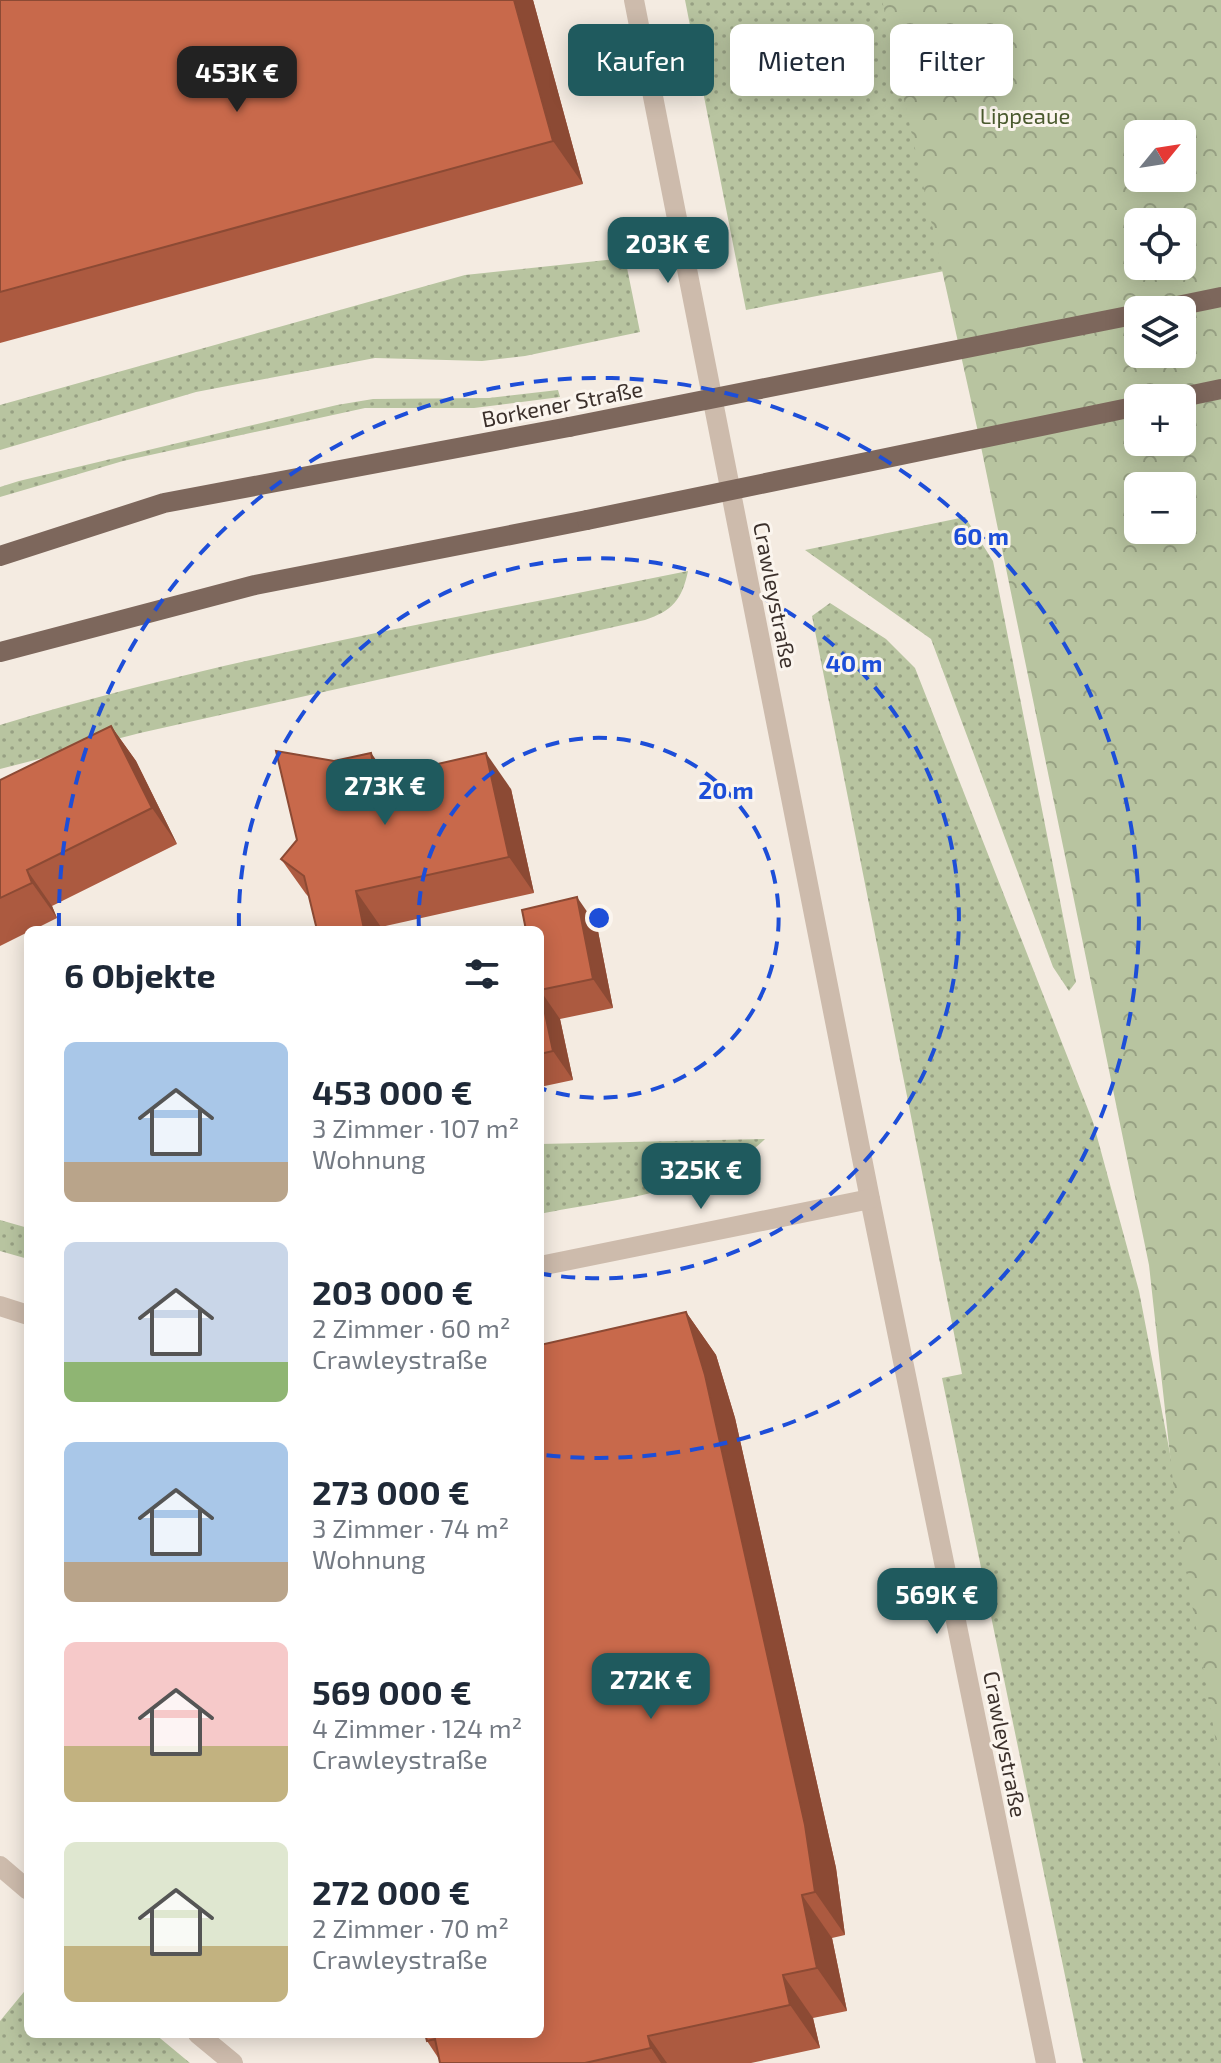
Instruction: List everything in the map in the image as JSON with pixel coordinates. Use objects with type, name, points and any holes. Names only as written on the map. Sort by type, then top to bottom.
[{"type":"main road","points":[[1196,302],[1221,297]]},
{"type":"main road","name":"Borkener Straße","points":[[0,556],[164,503],[569,427],[1124,317]]},
{"type":"main road","points":[[1196,394],[1221,389]]},
{"type":"main road","points":[[0,652],[255,585],[1124,409]]},
{"type":"street","name":"Crawleystraße","points":[[634,0],[870,1199],[1046,2063]]},
{"type":"street","points":[[544,1265],[870,1199]]},
{"type":"street","points":[[0,1306],[24,1314]]},
{"type":"street","points":[[0,1866],[24,1887]]},
{"type":"street","points":[[203,2038],[233,2063]]},
{"type":"green space","points":[[685,0],[1221,0],[1196,142],[1196,120],[1124,120],[1124,192],[1187,192],[1184,208],[1124,208],[1124,236],[746,310],[704,96],[714,96],[714,24],[690,24]]},
{"type":"green space","name":"Lippeaue","points":[[882,0],[1221,0],[1221,1771],[1177,1518],[1149,1265],[978,432],[903,96],[1013,96],[1013,24],[890,24],[890,36]]},
{"type":"green space","points":[[625,258],[640,332],[525,356],[482,361],[375,358],[196,392],[0,450],[0,405],[465,275]]},
{"type":"green space","points":[[558,390],[560,397],[474,408],[365,408],[123,461],[0,497],[0,487],[19,481],[337,405],[373,399],[489,398]]},
{"type":"green space","points":[[965,517],[993,561],[1076,982],[1069,991],[1053,967],[931,639],[805,550]]},
{"type":"green space","points":[[688,571],[683,590],[674,603],[662,613],[645,620],[140,733],[0,769],[0,725],[256,659]]},
{"type":"green space","points":[[830,603],[886,639],[915,668],[1093,1122],[1139,1291],[1221,1721],[1221,2063],[1083,2063],[942,1378],[962,1374],[812,616]]},
{"type":"green space","points":[[765,1139],[742,1157],[689,1183],[629,1198],[544,1213],[544,1144]]},
{"type":"green space","points":[[0,1220],[24,1227],[24,1258],[0,1251]]},
{"type":"green space","points":[[24,1992],[24,2038],[160,2038],[190,2063],[0,2063],[0,2021]]},
{"type":"building","points":[[0,0],[514,0],[553,141],[0,292]]},
{"type":"building","points":[[111,726],[152,808],[27,870],[32,883],[0,898],[0,780]]},
{"type":"building","points":[[276,751],[334,761],[371,753],[376,778],[486,753],[509,857],[356,891],[363,926],[316,926],[304,876],[281,859],[297,840]]},
{"type":"building","points":[[577,897],[593,979],[544,989],[544,926],[525,926],[522,910]]},
{"type":"building","points":[[544,1009],[553,1051],[544,1053]]},
{"type":"building","points":[[686,1312],[705,1375],[805,1825],[815,1892],[802,1895],[817,1968],[783,1975],[790,2005],[648,2036],[651,2048],[585,2063],[440,2063],[435,2039],[427,2041],[426,2038],[544,2038],[544,1344]]}]
